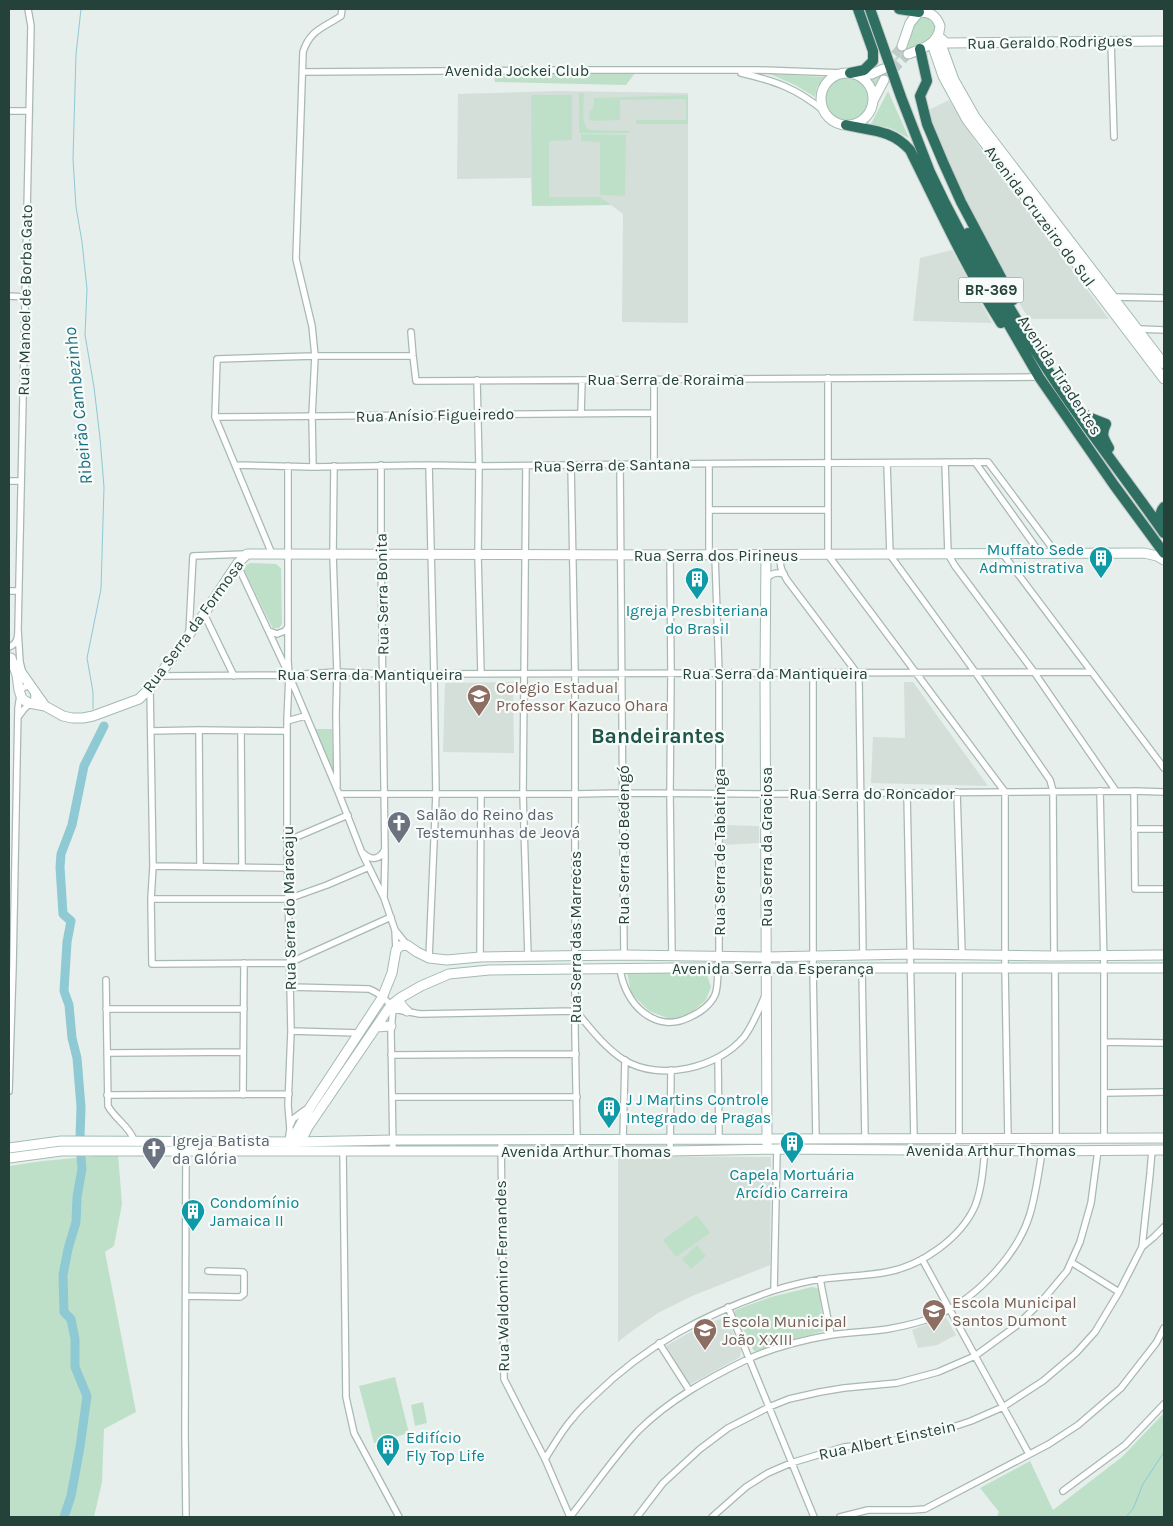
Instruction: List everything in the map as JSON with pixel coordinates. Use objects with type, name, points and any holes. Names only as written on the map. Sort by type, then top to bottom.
[{"type":"highway","points":[[851,74],[864,70],[872,61],[873,51],[858,9]]},
{"type":"highway","name":"Avenida Tiradentes","points":[[870,9],[930,172],[956,225],[1028,359],[1162,548]]},
{"type":"highway","name":"Avenida Tiradentes","points":[[877,9],[933,161],[969,235],[1036,351],[1070,403],[1164,533]]},
{"type":"highway","points":[[900,9],[919,12]]},
{"type":"highway","points":[[920,49],[927,81],[920,96],[927,124],[961,202],[1017,308],[1036,351]]},
{"type":"highway","points":[[846,125],[891,135],[898,138],[910,150],[942,216],[988,302],[1012,340],[1028,359]]},
{"type":"highway","points":[[1070,403],[1088,417],[1106,424],[1103,430],[1103,437],[1123,475]]},
{"type":"highway","points":[[1164,507],[1160,518],[1164,526]]},
{"type":"street","name":"Rua Manoel de Borba Gato","points":[[23,674],[20,662],[18,630],[31,26],[28,9]]},
{"type":"street","points":[[313,467],[312,416],[315,356],[312,326],[296,259],[303,52],[308,40],[321,27],[341,16],[342,9]]},
{"type":"street","points":[[934,12],[919,12],[910,23],[905,50],[920,49],[932,44],[938,36]]},
{"type":"street","name":"Avenida Cruzeiro do Sul","points":[[934,12],[940,26],[938,36],[954,80],[975,123],[1164,379]]},
{"type":"street","name":"Rua Geraldo Rodrigues","points":[[938,36],[946,43],[1164,41]]},
{"type":"street","points":[[1111,41],[1114,137]]},
{"type":"street","name":"Avenida Cruzeiro do Sul","points":[[932,44],[943,76],[955,100],[1114,297],[1163,361]]},
{"type":"street","points":[[883,69],[872,74],[851,74],[830,79],[823,87],[821,102],[824,111],[833,121],[846,125],[855,123],[864,118],[870,111],[884,80]]},
{"type":"street","name":"Avenida Jockei Club","points":[[731,70],[768,79],[786,86],[807,97],[824,111]]},
{"type":"street","name":"Avenida Jockei Club","points":[[303,72],[759,70],[851,74]]},
{"type":"street","points":[[851,74],[870,86],[873,101]]},
{"type":"street","points":[[927,81],[943,76]]},
{"type":"street","points":[[9,111],[29,112]]},
{"type":"street","points":[[9,296],[24,297]]},
{"type":"street","points":[[1114,297],[1164,298]]},
{"type":"street","points":[[1139,329],[1164,330]]},
{"type":"street","points":[[272,554],[215,417],[217,359],[413,356],[412,332]]},
{"type":"street","name":"Rua Serra de Roraima","points":[[413,356],[416,381],[1039,377]]},
{"type":"street","points":[[828,378],[828,555],[1005,792],[1005,968],[1008,1139]]},
{"type":"street","points":[[477,380],[481,674]]},
{"type":"street","points":[[582,380],[582,414]]},
{"type":"street","points":[[654,380],[654,464]]},
{"type":"street","name":"Rua Anísio Figueiredo","points":[[215,417],[654,413]]},
{"type":"street","points":[[944,462],[948,554],[1034,672],[1116,791]]},
{"type":"street","points":[[976,462],[1040,553]]},
{"type":"street","name":"Rua Serra de Santana","points":[[236,465],[313,467],[988,462],[1056,553]]},
{"type":"street","points":[[887,463],[890,555],[1045,770],[1050,780],[1053,792],[1054,956]]},
{"type":"street","name":"Rua Serra do Bedengó","points":[[620,464],[624,955]]},
{"type":"street","name":"Rua Serra de Tabatinga","points":[[620,968],[624,989],[634,1004],[649,1017],[658,1020],[666,1022],[684,1021],[698,1014],[715,995],[719,957],[719,673],[709,510],[709,464]]},
{"type":"street","points":[[429,465],[436,794],[429,958]]},
{"type":"street","name":"Rua Serra das Marrecas","points":[[571,465],[575,673],[575,1032],[577,1139]]},
{"type":"street","name":"Rua Serra do Maracaju","points":[[288,466],[289,675],[287,721],[287,868],[291,1031],[288,1104],[290,1129],[296,1145]]},
{"type":"street","points":[[334,466],[333,554],[337,672],[338,792]]},
{"type":"street","name":"Rua Serra Bonita","points":[[381,466],[384,674],[384,898],[395,930]]},
{"type":"street","points":[[526,466],[523,794],[528,957]]},
{"type":"street","points":[[9,481],[22,481]]},
{"type":"street","points":[[709,510],[828,510]]},
{"type":"street","points":[[1144,554],[1162,548]]},
{"type":"street","points":[[189,633],[193,556],[247,554]]},
{"type":"street","name":"Rua Serra da Formosa","points":[[30,703],[45,706],[62,716],[83,718],[106,712],[139,699],[150,688],[204,614],[237,564],[247,554],[288,554]]},
{"type":"street","name":"Rua Serra dos Pirineus","points":[[288,554],[1144,554]]},
{"type":"street","points":[[1003,554],[1164,768]]},
{"type":"street","points":[[1144,554],[1157,556],[1164,560]]},
{"type":"street","points":[[670,555],[672,957]]},
{"type":"street","name":"Rua Serra da Graciosa","points":[[766,555],[766,1025],[768,1139],[772,1149]]},
{"type":"street","points":[[782,555],[779,564],[784,574],[857,673],[859,680],[863,956]]},
{"type":"street","points":[[237,564],[289,675],[362,853],[384,898]]},
{"type":"street","points":[[766,579],[773,573],[784,574]]},
{"type":"street","points":[[9,591],[19,591]]},
{"type":"street","points":[[204,614],[234,676]]},
{"type":"street","points":[[268,631],[277,634],[288,627]]},
{"type":"street","points":[[9,647],[18,638],[18,630]]},
{"type":"street","points":[[10,657],[45,706]]},
{"type":"street","points":[[9,1091],[12,794],[20,694],[17,675],[10,657]]},
{"type":"street","name":"Rua Serra da Mantiqueira","points":[[158,676],[289,675],[337,672],[525,674],[1091,672]]},
{"type":"street","points":[[813,673],[813,969],[816,1138]]},
{"type":"street","points":[[20,694],[24,687],[33,688]]},
{"type":"street","points":[[18,717],[35,697],[33,688]]},
{"type":"street","points":[[150,688],[153,866],[151,899],[152,964],[289,963],[391,917]]},
{"type":"street","points":[[20,694],[22,699],[30,703]]},
{"type":"street","points":[[287,721],[305,716]]},
{"type":"street","points":[[199,730],[200,866]]},
{"type":"street","points":[[151,731],[287,731]]},
{"type":"street","points":[[241,731],[242,867]]},
{"type":"street","points":[[1100,791],[1104,968],[1104,1139]]},
{"type":"street","points":[[1134,791],[1135,889],[1164,889]]},
{"type":"street","name":"Rua Serra do Roncador","points":[[338,792],[384,794],[1164,792]]},
{"type":"street","points":[[957,792],[962,954]]},
{"type":"street","points":[[907,793],[914,1138]]},
{"type":"street","points":[[480,957],[481,794]]},
{"type":"street","points":[[287,841],[348,815]]},
{"type":"street","points":[[1134,829],[1164,829]]},
{"type":"street","points":[[362,853],[368,858],[377,858],[383,854],[385,849]]},
{"type":"street","points":[[153,866],[287,868]]},
{"type":"street","points":[[151,899],[288,899],[328,885],[369,867]]},
{"type":"street","points":[[296,1145],[296,1134],[307,1110],[382,998],[392,973],[396,950],[395,930]]},
{"type":"street","name":"Avenida Serra da Esperança","points":[[395,930],[417,952],[429,958],[447,960],[480,957],[624,955],[767,957],[911,954],[1164,955]]},
{"type":"street","points":[[396,950],[400,946],[408,945]]},
{"type":"street","points":[[447,960],[449,974]]},
{"type":"street","points":[[243,1095],[244,963]]},
{"type":"street","name":"Avenida Serra da Esperança","points":[[296,1145],[376,1027],[400,998],[421,986],[449,974],[489,970],[620,968],[1164,968]]},
{"type":"street","points":[[862,968],[865,1138]]},
{"type":"street","points":[[959,968],[959,1139]]},
{"type":"street","points":[[1056,968],[1056,1139]]},
{"type":"street","points":[[106,980],[108,1106],[112,1114],[132,1134],[134,1140]]},
{"type":"street","points":[[290,987],[369,989],[375,991],[392,1007],[420,1014],[576,1011],[603,1042],[625,1060],[640,1067],[657,1070],[671,1070],[702,1064],[718,1058],[734,1047],[753,1022],[766,994]]},
{"type":"street","points":[[400,998],[401,1005],[407,1012]]},
{"type":"street","points":[[392,1007],[393,1151]]},
{"type":"street","points":[[106,1009],[244,1009]]},
{"type":"street","points":[[753,1022],[766,1025]]},
{"type":"street","points":[[376,1027],[391,1026]]},
{"type":"street","points":[[575,1032],[582,1026],[589,1026]]},
{"type":"street","points":[[291,1031],[359,1034]]},
{"type":"street","points":[[1104,1042],[1164,1043]]},
{"type":"street","points":[[107,1053],[243,1052]]},
{"type":"street","points":[[391,1055],[576,1054]]},
{"type":"street","points":[[718,1058],[719,1139]]},
{"type":"street","points":[[623,1139],[625,1060]]},
{"type":"street","points":[[670,1152],[671,1070]]},
{"type":"street","points":[[1104,1092],[1164,1092]]},
{"type":"street","points":[[107,1095],[289,1094]]},
{"type":"street","points":[[392,1097],[577,1097]]},
{"type":"street","points":[[288,1104],[296,1110],[307,1110]]},
{"type":"street","points":[[290,1129],[293,1119],[307,1110]]},
{"type":"street","points":[[934,1138],[934,1150]]},
{"type":"street","points":[[1030,1138],[1030,1150]]},
{"type":"street","points":[[1122,1138],[1123,1150]]},
{"type":"street","name":"Avenida Arthur Thomas","points":[[9,1158],[61,1151],[186,1151],[394,1140],[1164,1138]]},
{"type":"street","name":"Rua Waldomiro Fernandes","points":[[501,1139],[504,1379],[545,1459],[570,1517]]},
{"type":"street","name":"Avenida Arthur Thomas","points":[[9,1148],[61,1141],[134,1140],[296,1145],[343,1151],[1164,1150]]},
{"type":"street","points":[[186,1141],[184,1433],[186,1517]]},
{"type":"street","points":[[772,1149],[774,1290]]},
{"type":"street","points":[[545,1459],[561,1434],[580,1410],[614,1378],[659,1343],[705,1317],[774,1290],[820,1279],[885,1273],[897,1270],[922,1259],[951,1240],[974,1207],[981,1185],[985,1150]]},
{"type":"street","points":[[638,1517],[663,1483],[700,1449],[728,1428],[769,1407],[789,1399],[820,1392],[898,1383],[938,1372],[975,1356],[1016,1326],[1041,1302],[1067,1271],[1080,1242],[1091,1203],[1098,1150]]},
{"type":"street","name":"Rua Albert Einstein","points":[[712,1517],[746,1487],[768,1473],[791,1463],[844,1447],[935,1433],[971,1421],[1003,1407],[1043,1382],[1076,1353],[1095,1332],[1119,1292],[1142,1247],[1152,1150]]},
{"type":"street","points":[[343,1151],[346,1397],[354,1433],[398,1517]]},
{"type":"street","points":[[570,1517],[610,1463],[637,1433],[658,1413],[690,1390],[750,1359],[790,1344],[831,1335],[888,1329],[914,1323],[940,1314],[966,1298],[996,1272],[1016,1245],[1030,1215],[1042,1151]]},
{"type":"street","points":[[1142,1247],[1164,1226]]},
{"type":"street","points":[[922,1259],[1029,1454]]},
{"type":"street","points":[[1071,1262],[1119,1292]]},
{"type":"street","points":[[186,1296],[242,1296],[244,1294],[243,1272],[208,1271]]},
{"type":"street","points":[[820,1279],[831,1335]]},
{"type":"street","points":[[728,1307],[814,1517]]},
{"type":"street","points":[[840,1517],[868,1510],[925,1509],[1049,1444],[1078,1425],[1120,1388],[1156,1343],[1164,1328]]},
{"type":"street","points":[[659,1343],[690,1390]]},
{"type":"street","points":[[1063,1491],[1125,1445],[1164,1404]]},
{"type":"shaded area","points":[[557,91],[688,93],[688,323],[622,322],[623,214],[611,205],[532,206],[531,178],[457,179],[458,94]]},
{"type":"shaded area","points":[[949,100],[976,142],[1109,319],[1029,319],[998,269],[980,235],[927,111]]},
{"type":"shaded area","points":[[952,250],[992,323],[913,321],[920,258]]},
{"type":"shaded area","name":"Colegio Estadual Professor Kazuco Ohara","points":[[513,682],[514,753],[443,752],[445,683]]},
{"type":"shaded area","points":[[904,682],[913,682],[988,786],[871,783],[873,737],[905,738]]},
{"type":"shaded area","points":[[722,825],[759,826],[759,843],[723,845]]},
{"type":"shaded area","points":[[618,1156],[771,1157],[770,1265],[692,1296],[658,1313],[618,1342]]},
{"type":"shaded area","name":"Escola Municipal João XXIII","points":[[726,1317],[741,1350],[740,1357],[689,1385],[666,1346],[708,1322]]},
{"type":"shaded area","name":"Escola Municipal Santos Dumont","points":[[946,1317],[956,1335],[937,1345],[918,1348],[912,1330]]},
{"type":"green space","points":[[924,16],[931,19],[936,27],[929,42],[906,50],[875,87],[869,77],[883,72],[906,46],[912,27],[919,18]]},
{"type":"green space","points":[[493,71],[635,73],[626,85],[495,82]]},
{"type":"green space","points":[[770,74],[825,77],[817,87],[815,97],[795,85]]},
{"type":"green space","points":[[851,76],[863,82],[868,89],[868,107],[863,114],[856,119],[843,120],[835,117],[828,110],[825,94],[828,86],[835,79]]},
{"type":"green space","points":[[888,91],[909,138],[890,128],[871,124]]},
{"type":"green space","points":[[579,93],[584,93],[584,119],[590,130],[630,131],[630,133],[579,133]]},
{"type":"green space","points":[[531,95],[572,95],[572,140],[549,141],[549,197],[600,197],[611,205],[532,206]]},
{"type":"green space","points":[[688,95],[688,124],[636,124],[636,120],[686,120],[686,99],[620,100],[620,120],[590,120],[589,112],[593,108],[594,98]]},
{"type":"green space","points":[[581,134],[626,135],[625,196],[600,195],[600,142],[581,141]]},
{"type":"green space","points":[[251,563],[276,564],[281,568],[282,624],[279,628],[273,628],[271,625],[244,570],[246,565]]},
{"type":"green space","points":[[314,729],[332,729],[334,778]]},
{"type":"green space","points":[[627,972],[706,972],[711,987],[706,1000],[689,1015],[670,1019],[649,1011],[631,993]]},
{"type":"green space","points":[[118,1154],[122,1204],[114,1246],[105,1252],[136,1412],[104,1429],[102,1482],[94,1517],[9,1517],[9,1166]]},
{"type":"green space","points":[[697,1215],[710,1233],[676,1257],[663,1240]]},
{"type":"green space","points":[[697,1245],[706,1256],[691,1269],[682,1259]]},
{"type":"green space","points":[[812,1287],[817,1288],[819,1291],[824,1331],[754,1351],[735,1314],[735,1310],[771,1297]]},
{"type":"green space","points":[[395,1377],[409,1433],[374,1443],[359,1386]]},
{"type":"green space","points":[[423,1402],[427,1423],[415,1426],[411,1405]]},
{"type":"green space","points":[[1164,1413],[1164,1517],[997,1517],[999,1512],[980,1488],[1030,1461],[1053,1510],[1122,1457]]},
{"type":"waterway","name":"Ribeirão Cambezinho","points":[[81,9],[76,54],[73,159],[76,207],[87,289],[85,335],[94,387],[104,487],[101,589],[87,658],[93,692],[93,709]]},
{"type":"waterway","name":"Ribeirão Cambezinho","points":[[80,1137],[81,1107],[77,1058],[72,1038],[69,1005],[64,991],[67,942],[71,921],[63,914],[60,867],[61,854],[72,825],[84,766],[104,726]]},
{"type":"waterway","name":"Ribeirão Cambezinho","points":[[64,1517],[71,1496],[87,1396],[75,1367],[75,1339],[71,1319],[64,1312],[63,1275],[76,1222],[77,1197],[82,1169],[81,1157]]},
{"type":"waterway","points":[[1126,1517],[1133,1509],[1143,1484],[1164,1452]]},
{"type":"tunnel","points":[[886,65],[902,46]]},
{"type":"tunnel","points":[[884,80],[908,54]]},
{"type":"place","name":"Muffato Sede Admnistrativa","points":[[1101,579]]},
{"type":"place","name":"Igreja Presbiteriana do Brasil","points":[[697,600]]},
{"type":"place","name":"Colegio Estadual Professor Kazuco Ohara","points":[[479,717]]},
{"type":"place","name":"Salão do Reino das Testemunhas de Jeová","points":[[399,844]]},
{"type":"place","name":"J J Martins Controle Integrado de Pragas","points":[[609,1129]]},
{"type":"place","name":"Capela Mortuária Arcídio Carreira","points":[[792,1164]]},
{"type":"place","name":"Igreja Batista da Glória","points":[[154,1170]]},
{"type":"place","name":"Condomínio Jamaica II","points":[[193,1232]]},
{"type":"place","name":"Escola Municipal Santos Dumont","points":[[934,1332]]},
{"type":"place","name":"Escola Municipal João XXIII","points":[[705,1351]]},
{"type":"place","name":"Edifício Fly Top Life","points":[[388,1467]]},
{"type":"district","name":"Bandeirantes","points":[[658,736]]}]
